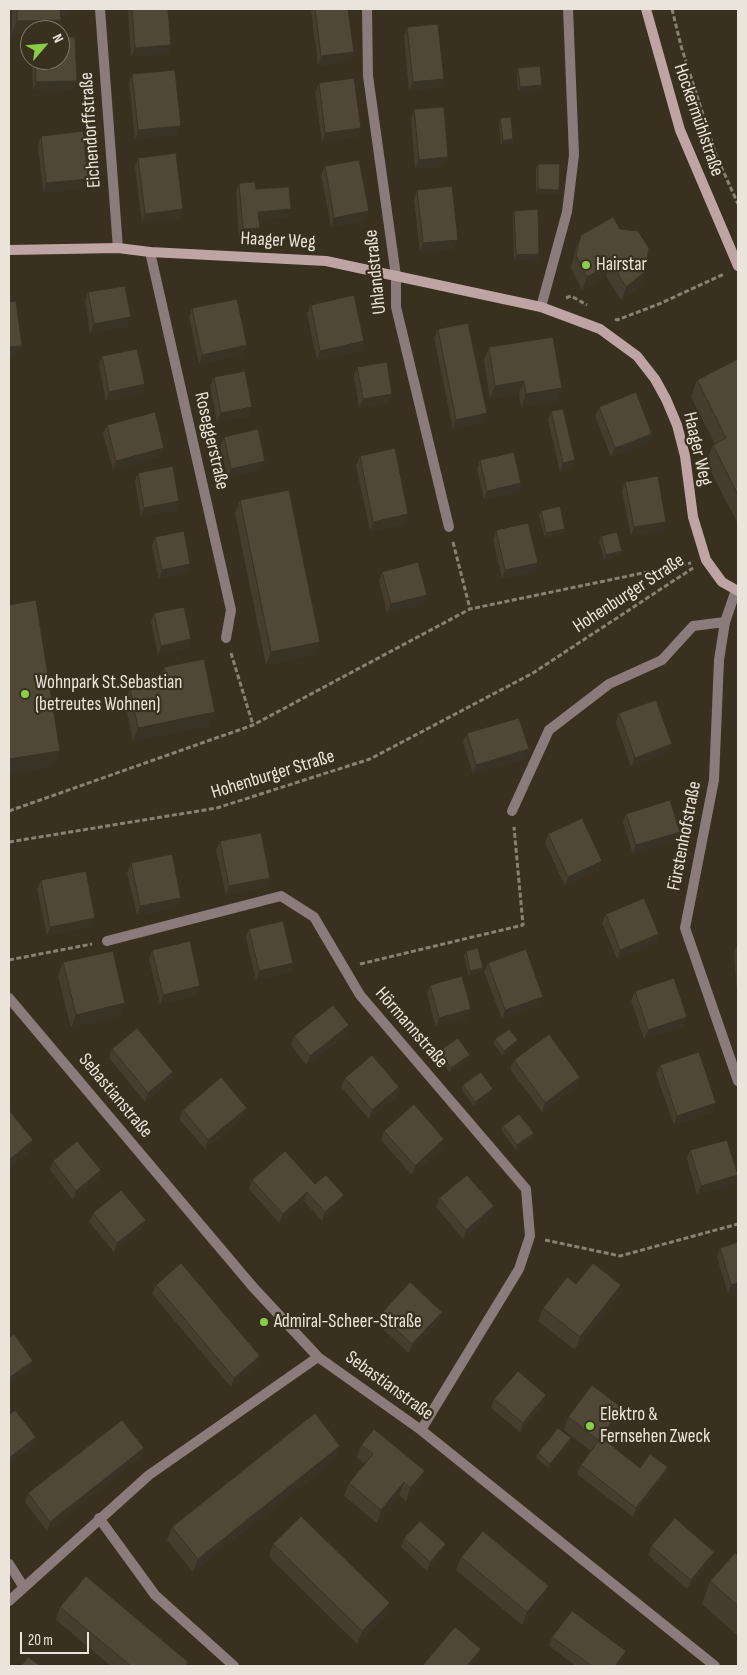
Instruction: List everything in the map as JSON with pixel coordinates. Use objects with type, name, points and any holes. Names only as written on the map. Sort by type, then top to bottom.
[{"type":"street","name":"Eichendorffstraße","points":[[100,9],[118,248]]},
{"type":"street","name":"Uhlandstraße","points":[[367,9],[368,76],[396,276],[396,307],[449,527]]},
{"type":"street","points":[[541,308],[567,212],[574,156],[568,9]]},
{"type":"street","name":"Hockermühlstraße","points":[[646,9],[680,130],[734,269]]},
{"type":"street","name":"Haager Weg","points":[[9,250],[118,248],[150,252],[326,261],[541,308],[600,330],[637,356],[655,379],[677,425],[685,456],[693,517],[706,560],[722,582],[737,591]]},
{"type":"street","name":"Roseggerstraße","points":[[150,252],[231,610],[226,638]]},
{"type":"street","name":"Fürstenhofstraße","points":[[737,591],[725,622],[719,660],[714,780],[685,928],[738,1081]]},
{"type":"street","points":[[512,811],[549,730],[609,684],[662,660],[693,626],[725,622]]},
{"type":"street","name":"Hörmannstraße","points":[[107,941],[281,896],[314,916],[360,995],[526,1189],[530,1236],[519,1269],[421,1430]]},
{"type":"street","name":"Sebastianstraße","points":[[9,998],[253,1287],[318,1356],[421,1430],[715,1666]]},
{"type":"street","points":[[9,1601],[23,1586],[149,1475],[318,1356]]},
{"type":"street","points":[[99,1518],[155,1595],[234,1666]]},
{"type":"street","points":[[9,1564],[23,1586]]},
{"type":"path","points":[[672,9],[681,46],[716,155],[738,204]]},
{"type":"path","points":[[610,316],[617,320],[734,269]]},
{"type":"path","points":[[541,308],[571,296],[594,308]]},
{"type":"path","points":[[449,527],[470,609]]},
{"type":"path","name":"Hohenburger Straße","points":[[9,811],[253,724],[470,609],[706,560]]},
{"type":"path","name":"Hohenburger Straße","points":[[9,842],[217,808],[370,759],[533,673],[706,560]]},
{"type":"path","points":[[226,638],[253,724]]},
{"type":"path","points":[[344,968],[523,925],[512,811]]},
{"type":"path","points":[[9,960],[107,941]]},
{"type":"path","points":[[530,1236],[620,1256],[738,1224]]},
{"type":"building","points":[[17,9],[60,9],[61,20],[17,21]]},
{"type":"building","points":[[132,9],[168,9],[171,45],[135,48]]},
{"type":"building","points":[[315,9],[348,9],[354,52],[321,56]]},
{"type":"building","points":[[438,24],[444,79],[413,82],[407,27]]},
{"type":"building","points":[[70,37],[75,37],[77,81],[36,82],[35,70],[70,70]]},
{"type":"building","points":[[540,66],[542,85],[520,87],[518,68]]},
{"type":"building","points":[[175,70],[181,126],[138,130],[132,74]]},
{"type":"building","points":[[354,78],[361,128],[325,133],[319,83]]},
{"type":"building","points":[[444,107],[448,157],[419,160],[414,109]]},
{"type":"building","points":[[511,117],[513,139],[503,140],[500,118]]},
{"type":"building","points":[[83,131],[88,179],[46,183],[41,136]]},
{"type":"building","points":[[176,153],[183,209],[145,214],[138,158]]},
{"type":"building","points":[[359,160],[369,211],[334,218],[325,166]]},
{"type":"building","points":[[538,164],[560,164],[559,190],[538,189]]},
{"type":"building","points":[[255,182],[256,189],[289,187],[291,209],[258,212],[260,228],[243,229],[239,183]]},
{"type":"building","points":[[452,186],[458,240],[423,243],[417,190]]},
{"type":"building","points":[[538,209],[539,254],[516,255],[514,211]]},
{"type":"building","points":[[613,217],[620,229],[638,231],[649,248],[645,272],[626,287],[611,263],[587,277],[576,255],[581,235]]},
{"type":"building","points":[[125,286],[131,317],[94,324],[88,292]]},
{"type":"building","points":[[354,295],[364,341],[320,351],[311,305]]},
{"type":"building","points":[[237,299],[247,345],[202,355],[192,308]]},
{"type":"building","points":[[16,301],[22,346],[9,347],[9,302]]},
{"type":"building","points":[[468,323],[487,413],[456,420],[438,329]]},
{"type":"building","points":[[553,337],[562,388],[526,394],[524,381],[495,386],[489,347]]},
{"type":"building","points":[[137,349],[145,384],[109,392],[102,356]]},
{"type":"building","points":[[738,359],[738,495],[713,445],[726,438],[697,380]]},
{"type":"building","points":[[387,362],[392,394],[363,399],[357,367]]},
{"type":"building","points":[[245,371],[252,407],[221,413],[214,377]]},
{"type":"building","points":[[636,392],[652,434],[615,448],[599,407]]},
{"type":"building","points":[[563,409],[575,460],[563,463],[551,411]]},
{"type":"building","points":[[155,412],[164,448],[116,461],[107,425]]},
{"type":"building","points":[[258,429],[265,461],[231,469],[224,437]]},
{"type":"building","points":[[395,448],[408,514],[373,522],[360,456]]},
{"type":"building","points":[[514,452],[521,483],[487,491],[480,460]]},
{"type":"building","points":[[173,466],[179,501],[144,508],[138,473]]},
{"type":"building","points":[[658,476],[666,522],[634,527],[625,482]]},
{"type":"building","points":[[289,490],[320,642],[271,652],[240,500]]},
{"type":"building","points":[[560,506],[565,529],[546,533],[541,511]]},
{"type":"building","points":[[528,523],[538,563],[505,570],[496,530]]},
{"type":"building","points":[[184,531],[190,564],[162,570],[155,537]]},
{"type":"building","points":[[617,532],[622,551],[606,555],[601,536]]},
{"type":"building","points":[[418,562],[427,595],[391,604],[382,572]]},
{"type":"building","name":"Wohnpark St.Sebastian (betreutes Wohnen)","points":[[36,600],[60,751],[9,759],[9,605]]},
{"type":"building","points":[[184,607],[191,639],[161,646],[154,613]]},
{"type":"building","points":[[204,659],[215,712],[138,728],[130,689],[167,682],[164,667]]},
{"type":"building","points":[[656,700],[672,744],[635,758],[619,713]]},
{"type":"building","points":[[519,718],[529,749],[476,765],[467,733]]},
{"type":"building","points":[[670,800],[680,832],[636,845],[626,814]]},
{"type":"building","points":[[582,818],[602,861],[568,877],[548,834]]},
{"type":"building","points":[[261,833],[270,878],[229,886],[220,841]]},
{"type":"building","points":[[172,854],[181,898],[140,906],[131,863]]},
{"type":"building","points":[[86,871],[95,918],[50,927],[41,880]]},
{"type":"building","points":[[644,898],[659,934],[620,950],[606,914]]},
{"type":"building","points":[[283,921],[293,963],[259,971],[249,929]]},
{"type":"building","points":[[190,941],[200,986],[163,995],[152,950]]},
{"type":"building","points":[[478,948],[483,968],[470,971],[466,951]]},
{"type":"building","points":[[526,949],[543,997],[505,1010],[488,963]]},
{"type":"building","points":[[113,951],[125,1003],[76,1015],[63,962]]},
{"type":"building","points":[[462,976],[471,1009],[439,1018],[430,985]]},
{"type":"building","points":[[674,978],[687,1017],[648,1030],[635,991]]},
{"type":"building","points":[[333,1005],[349,1025],[310,1056],[294,1036]]},
{"type":"building","points":[[137,1028],[173,1072],[148,1093],[112,1049]]},
{"type":"building","points":[[509,1029],[518,1040],[504,1051],[495,1039]]},
{"type":"building","points":[[549,1034],[580,1077],[545,1103],[514,1060]]},
{"type":"building","points":[[458,1038],[470,1055],[451,1068],[439,1051]]},
{"type":"building","points":[[699,1052],[716,1103],[677,1116],[660,1065]]},
{"type":"building","points":[[372,1055],[399,1087],[372,1110],[345,1078]]},
{"type":"building","points":[[481,1072],[493,1089],[475,1102],[463,1085]]},
{"type":"building","points":[[221,1077],[247,1108],[208,1140],[183,1110]]},
{"type":"building","points":[[414,1104],[444,1139],[415,1166],[384,1131]]},
{"type":"building","points":[[9,1110],[33,1140],[9,1160]]},
{"type":"building","points":[[519,1114],[534,1133],[517,1145],[503,1126]]},
{"type":"building","points":[[727,1140],[738,1175],[701,1186],[690,1150]]},
{"type":"building","points":[[77,1141],[101,1170],[76,1191],[53,1161]]},
{"type":"building","points":[[285,1151],[315,1184],[326,1175],[344,1195],[325,1212],[307,1192],[283,1214],[252,1180]]},
{"type":"building","points":[[467,1175],[494,1206],[466,1230],[439,1198]]},
{"type":"building","points":[[121,1190],[146,1220],[117,1243],[93,1213]]},
{"type":"building","points":[[738,1242],[738,1283],[731,1285],[720,1248]]},
{"type":"building","points":[[181,1263],[260,1356],[234,1378],[156,1285]]},
{"type":"building","points":[[593,1263],[621,1285],[580,1337],[543,1308],[567,1277],[576,1284]]},
{"type":"building","points":[[410,1282],[442,1312],[412,1344],[380,1315]]},
{"type":"building","points":[[14,1334],[33,1361],[9,1378],[9,1338]]},
{"type":"building","points":[[518,1371],[546,1395],[523,1423],[494,1399]]},
{"type":"building","points":[[592,1385],[622,1408],[598,1440],[568,1417]]},
{"type":"building","points":[[15,1410],[36,1437],[9,1458],[9,1415]]},
{"type":"building","points":[[315,1413],[340,1446],[198,1559],[172,1527]]},
{"type":"building","points":[[122,1420],[144,1448],[50,1522],[28,1493]]},
{"type":"building","points":[[558,1428],[571,1438],[550,1464],[538,1453]]},
{"type":"building","points":[[374,1429],[425,1471],[410,1488],[404,1482],[381,1510],[349,1483],[373,1454],[361,1445]]},
{"type":"building","points":[[601,1437],[640,1468],[650,1454],[668,1467],[636,1508],[581,1465]]},
{"type":"building","points":[[301,1516],[390,1603],[362,1631],[273,1544]]},
{"type":"building","points":[[675,1518],[714,1552],[691,1580],[651,1546]]},
{"type":"building","points":[[420,1521],[446,1544],[430,1562],[404,1538]]},
{"type":"building","points":[[483,1531],[549,1586],[527,1612],[461,1557]]},
{"type":"building","points":[[735,1553],[738,1556],[738,1606],[710,1581]]},
{"type":"building","points":[[86,1576],[188,1662],[185,1666],[131,1666],[60,1607]]},
{"type":"building","points":[[572,1611],[626,1651],[615,1666],[592,1666],[552,1637]]},
{"type":"building","points":[[455,1627],[481,1649],[467,1666],[422,1666]]},
{"type":"building","points":[[28,1657],[41,1666],[21,1666]]},
{"type":"place","name":"Hairstar","points":[[586,265]]},
{"type":"place","name":"Wohnpark St.Sebastian (betreutes Wohnen)","points":[[25,694]]},
{"type":"place","name":"Admiral-Scheer-Straße","points":[[264,1322]]},
{"type":"place","name":"Elektro & Fernsehen Zweck","points":[[590,1426]]}]
